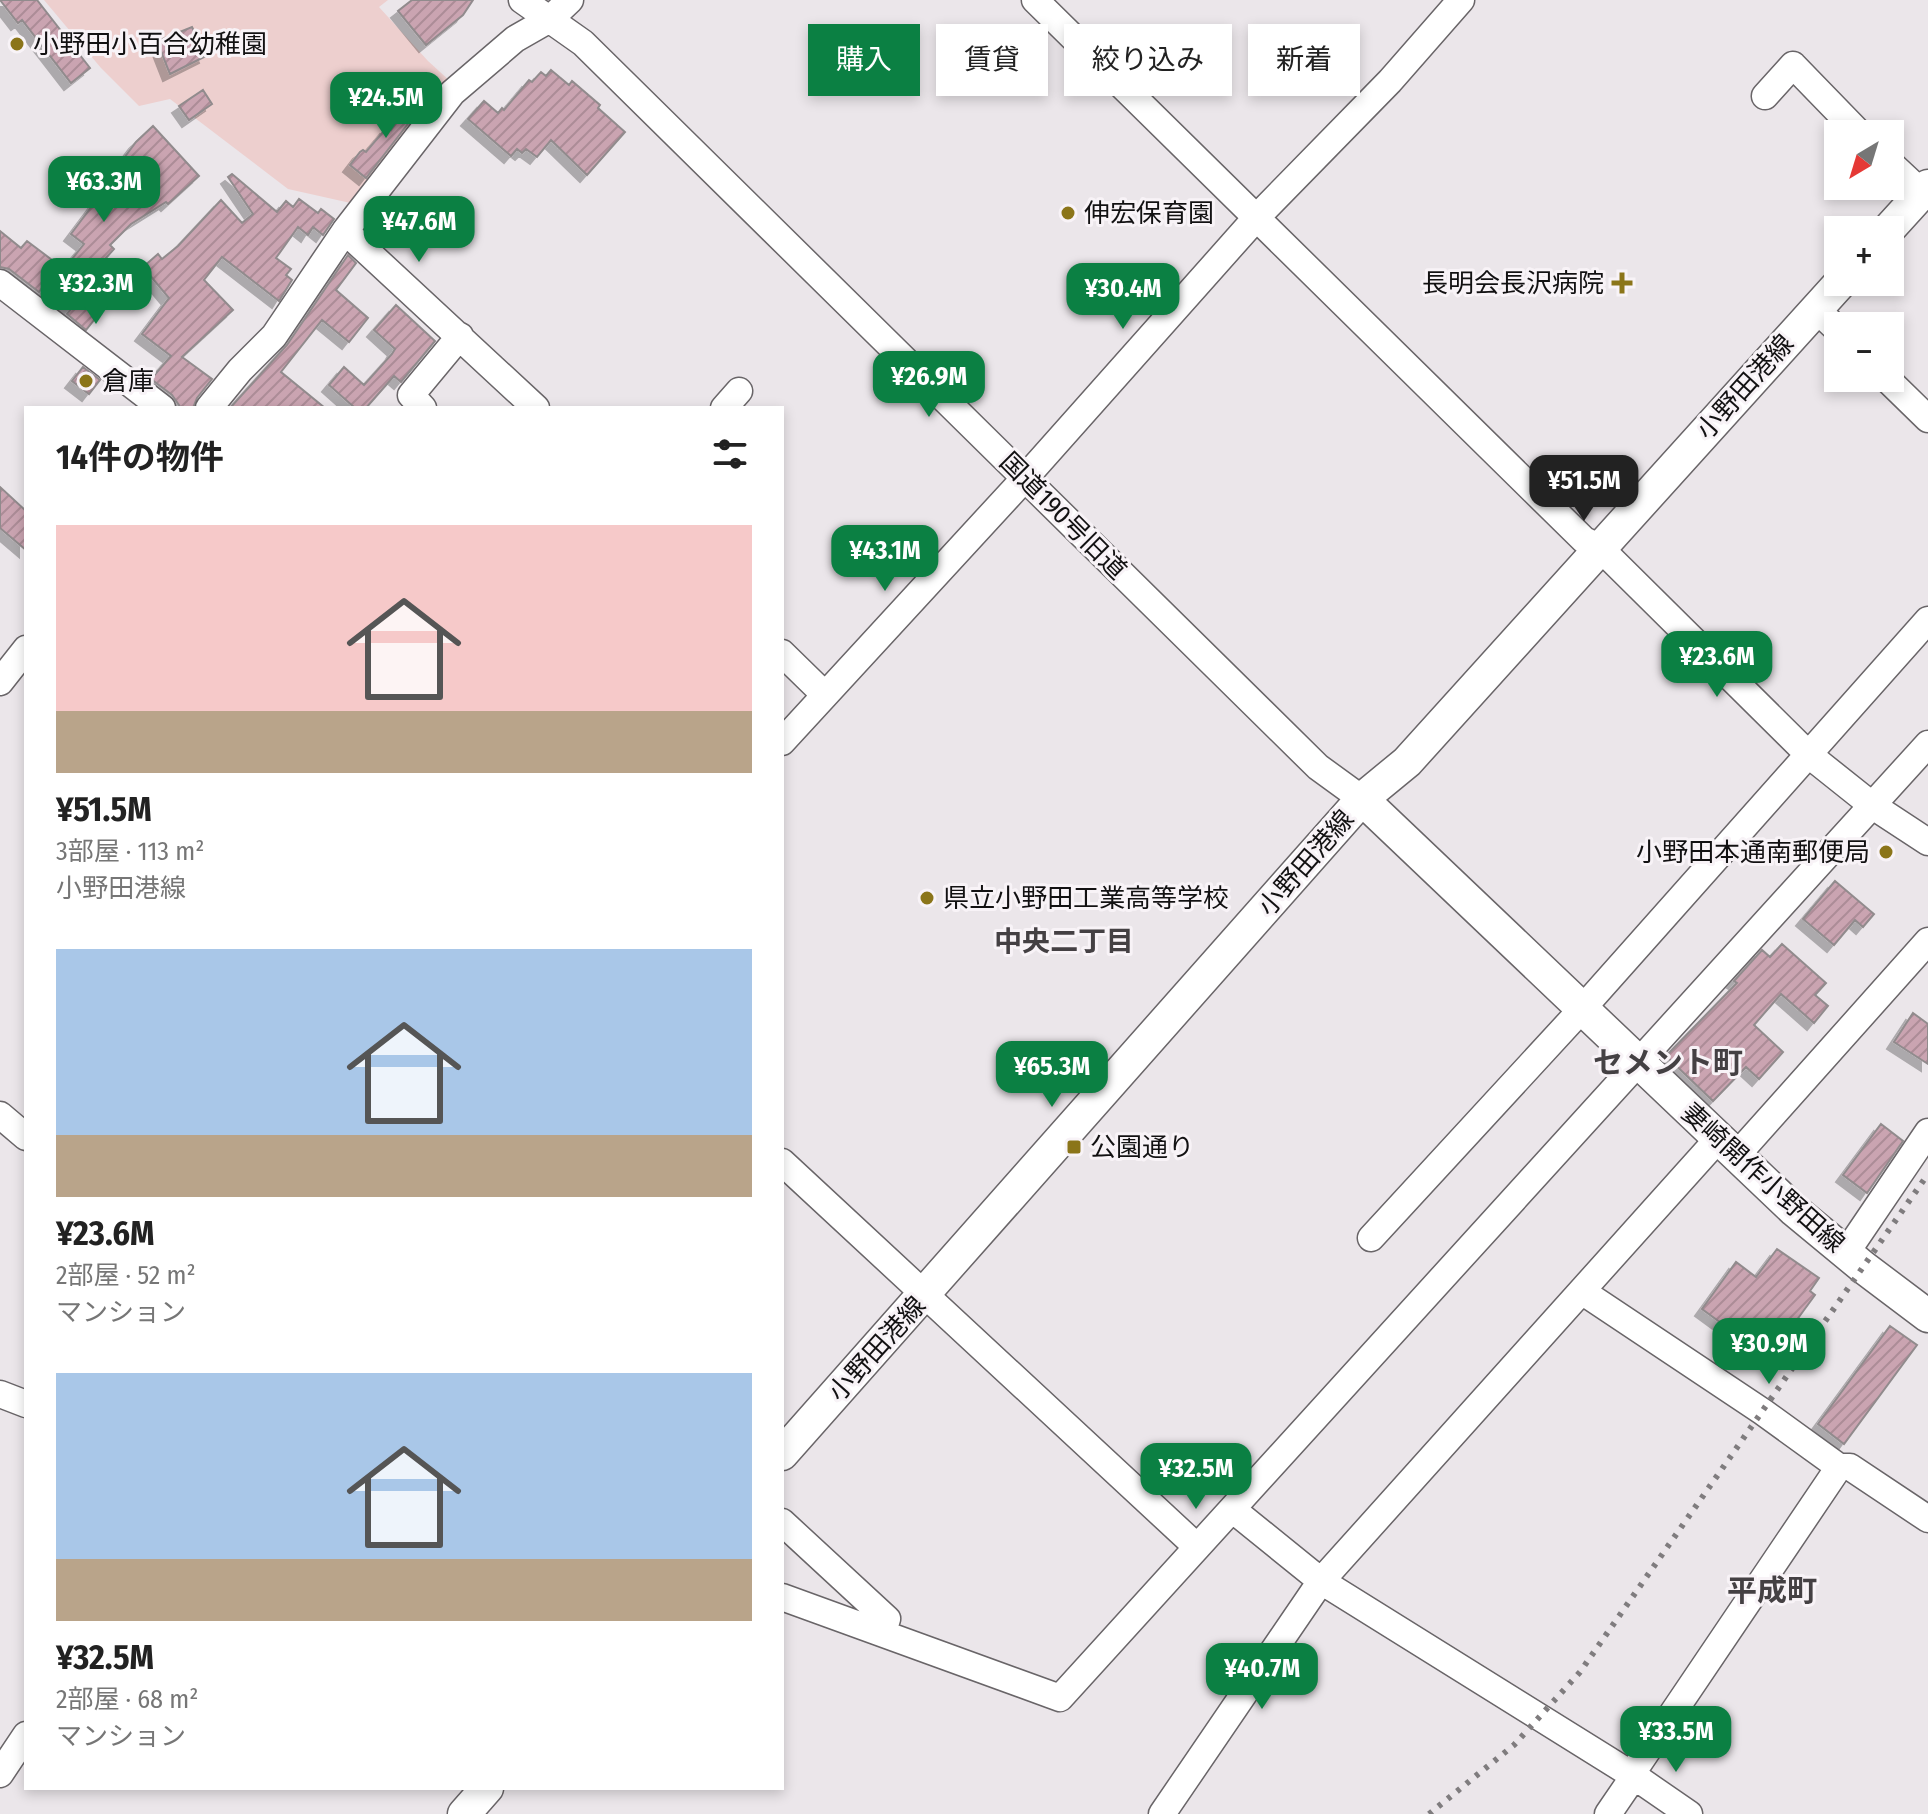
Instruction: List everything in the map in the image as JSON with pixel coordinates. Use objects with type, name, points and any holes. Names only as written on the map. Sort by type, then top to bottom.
[{"type":"main road","points":[[1901,216],[1925,190]]},
{"type":"main road","name":"小野田港線","points":[[784,1452],[1362,799],[1407,762],[1600,548],[1824,323]]},
{"type":"main road","name":"妻崎開作小野田線","points":[[1362,799],[1794,1210],[1928,1316]]},
{"type":"main road","points":[[464,1814],[485,1790]]},
{"type":"street","name":"国道190号旧道","points":[[522,0],[583,43],[1318,767],[1362,799]]},
{"type":"street","points":[[211,406],[274,336],[345,231],[452,93],[515,39],[550,19],[570,0]]},
{"type":"street","points":[[1035,0],[1573,530],[1600,548],[1809,755],[1873,806],[1928,842]]},
{"type":"street","points":[[784,740],[1025,478],[1257,217],[1390,81],[1461,0]]},
{"type":"street","points":[[1765,96],[1793,65],[1846,120]]},
{"type":"street","points":[[1904,174],[1925,190]]},
{"type":"street","points":[[345,231],[534,406]]},
{"type":"street","points":[[0,283],[159,406]]},
{"type":"street","points":[[419,406],[411,395],[460,336]]},
{"type":"street","points":[[1900,392],[1928,419]]},
{"type":"street","points":[[1371,1238],[1582,1009],[1928,620]]},
{"type":"street","points":[[0,682],[24,652]]},
{"type":"street","points":[[784,655],[825,695]]},
{"type":"street","points":[[784,1598],[1060,1698],[1928,744]]},
{"type":"street","points":[[1162,1814],[1321,1581],[1583,1292],[1928,941]]},
{"type":"street","points":[[0,1115],[24,1135]]},
{"type":"street","points":[[1846,1253],[1928,1132]]},
{"type":"street","points":[[784,1164],[1197,1547]]},
{"type":"street","points":[[1583,1292],[1763,1412],[1839,1467],[1850,1467],[1928,1519]]},
{"type":"street","points":[[0,1394],[24,1403]]},
{"type":"street","points":[[1608,1814],[1634,1776],[1637,1766],[1839,1467]]},
{"type":"street","points":[[1232,1509],[1321,1581],[1634,1776],[1689,1814]]},
{"type":"street","points":[[784,1524],[887,1619],[883,1632]]},
{"type":"street","points":[[0,1774],[24,1738]]},
{"type":"shaded area","points":[[44,0],[388,0],[379,7],[451,82],[355,204],[288,189],[170,99],[139,106],[101,68]]},
{"type":"building","points":[[0,0],[37,0],[90,68],[71,83],[22,20],[18,23]]},
{"type":"building","points":[[412,0],[473,0],[463,15],[426,45],[398,11]]},
{"type":"building","points":[[192,27],[206,56],[170,74],[157,41]]},
{"type":"building","points":[[551,70],[569,85],[572,81],[625,132],[587,175],[551,140],[537,157],[526,149],[522,153],[517,149],[511,156],[468,119],[484,101],[498,113],[502,108],[504,110],[529,80],[532,82],[541,72],[546,76]]},
{"type":"building","points":[[203,90],[212,104],[189,120],[179,106]]},
{"type":"building","points":[[420,92],[428,98],[366,178],[350,165],[387,127],[391,130]]},
{"type":"building","points":[[153,126],[199,176],[168,204],[166,202],[131,224],[110,245],[114,249],[88,282],[110,300],[86,330],[67,314],[72,308],[44,285],[39,292],[9,269],[0,267],[0,231],[21,248],[27,241],[64,269],[84,244],[71,234],[98,198],[88,187],[103,173],[105,175],[110,171],[112,174],[136,142]]},
{"type":"building","points":[[232,174],[277,212],[286,201],[293,207],[299,199],[318,213],[321,209],[334,219],[323,235],[313,227],[308,235],[298,227],[276,258],[291,269],[286,275],[292,280],[279,301],[222,257],[204,280],[233,310],[182,357],[212,379],[194,406],[180,406],[172,395],[151,379],[171,356],[142,334],[169,298],[143,267],[158,254],[162,259],[178,246],[221,200],[242,223],[253,214],[228,177]]},
{"type":"building","points":[[348,255],[356,263],[336,290],[368,318],[349,342],[322,320],[281,372],[323,406],[232,406],[287,345]]},
{"type":"building","points":[[396,305],[435,341],[401,382],[394,376],[368,406],[353,406],[329,385],[344,367],[364,385],[392,354],[395,349],[374,330]]},
{"type":"building","name":"倉庫","points":[[83,367],[100,380],[89,394],[72,381]]},
{"type":"building","points":[[0,487],[24,509],[24,548],[0,528]]},
{"type":"building","points":[[1835,881],[1874,914],[1863,927],[1855,920],[1834,945],[1803,919]]},
{"type":"building","points":[[1782,944],[1826,983],[1815,995],[1828,1006],[1814,1023],[1781,994],[1754,1025],[1783,1052],[1759,1079],[1746,1067],[1713,1101],[1666,1056],[1737,983],[1734,981],[1762,950],[1770,957]]},
{"type":"building","points":[[1913,1013],[1928,1024],[1928,1064],[1894,1042]]},
{"type":"building","points":[[1881,1124],[1903,1141],[1867,1193],[1843,1175]]},
{"type":"building","points":[[1777,1249],[1819,1278],[1810,1291],[1815,1295],[1769,1358],[1702,1309],[1736,1262],[1756,1277]]},
{"type":"building","points":[[1890,1326],[1917,1345],[1844,1444],[1818,1424]]},
{"type":"railway","points":[[1429,1814],[1514,1745],[1580,1672],[1928,1174]]},
{"type":"place","name":"小野田小百合幼稚園","points":[[17,44]]},
{"type":"place","name":"伸宏保育園","points":[[1068,213]]},
{"type":"place","name":"長明会長沢病院","points":[[1622,283]]},
{"type":"place","name":"倉庫","points":[[86,381]]},
{"type":"place","name":"小野田本通南郵便局","points":[[1886,852]]},
{"type":"place","name":"県立小野田工業高等学校","points":[[927,898]]},
{"type":"place","name":"公園通り","points":[[1074,1147]]},
{"type":"district","name":"中央二丁目","points":[[1064,941]]},
{"type":"district","name":"セメント町","points":[[1668,1063]]},
{"type":"district","name":"平成町","points":[[1772,1591]]}]
